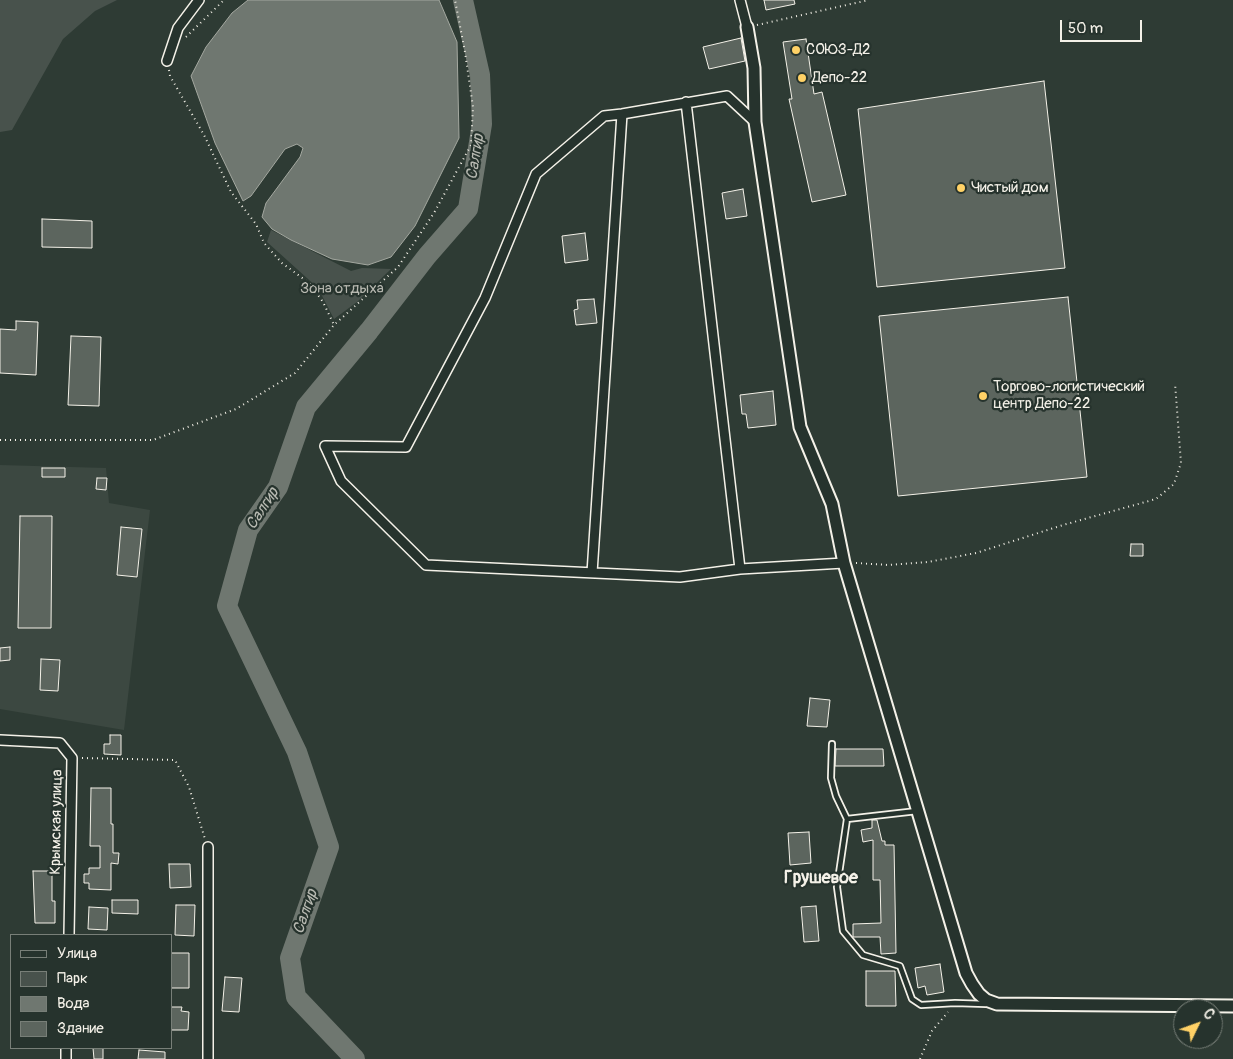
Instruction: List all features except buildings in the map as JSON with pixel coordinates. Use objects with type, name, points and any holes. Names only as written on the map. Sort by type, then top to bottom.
[{"type":"street","points":[[167,61],[178,28],[199,0]]},
{"type":"street","points":[[740,0],[754,68],[755,122],[800,427],[832,504],[844,563],[966,972],[978,994],[986,1000],[997,1004],[1233,1006]]},
{"type":"street","points":[[755,122],[727,96],[604,116],[536,174],[486,298],[406,447],[325,446],[341,480],[426,565],[680,577],[740,569],[844,563]]},
{"type":"street","points":[[686,102],[740,569]]},
{"type":"street","points":[[592,573],[622,114]]},
{"type":"street","name":"Крымская улица","points":[[0,740],[60,743],[72,758],[69,934]]},
{"type":"street","points":[[208,847],[208,1059]]},
{"type":"lane","points":[[832,744],[831,778],[836,796],[848,819],[837,887],[843,931],[863,955],[900,966],[912,999],[921,1005],[955,1003],[997,1004]]},
{"type":"lane","points":[[848,819],[918,811]]},
{"type":"path","points":[[184,39],[224,0]]},
{"type":"path","points":[[0,440],[153,440],[236,409],[295,374],[334,325],[398,267],[434,213],[471,145],[473,107],[455,0]]},
{"type":"path","points":[[747,27],[869,0]]},
{"type":"path","points":[[167,61],[170,76],[204,135],[231,192],[256,224],[264,243],[282,263],[309,284],[323,302],[334,325]]},
{"type":"path","points":[[844,563],[888,565],[928,562],[967,554],[1063,524],[1156,499],[1174,484],[1182,463],[1176,383]]},
{"type":"path","points":[[72,758],[175,760],[189,786],[208,847]]},
{"type":"path","points":[[920,1059],[932,1031],[955,1003]]},
{"type":"shaded area","points":[[0,465],[106,468],[109,503],[150,510],[124,730],[0,709]]},
{"type":"green space","points":[[0,0],[117,0],[95,11],[63,39],[12,130],[0,132]]},
{"type":"green space","name":"Зона отдыха","points":[[271,230],[351,271],[362,268],[391,269],[357,302],[334,319],[318,288],[267,242]]},
{"type":"water","points":[[248,0],[439,0],[457,42],[459,138],[415,226],[391,257],[368,265],[332,259],[272,229],[262,217],[266,203],[300,157],[303,148],[297,144],[285,149],[251,196],[243,201],[215,143],[191,76],[206,47],[232,13]]},
{"type":"waterway","name":"Салгир","points":[[355,1059],[296,997],[290,958],[329,847],[297,752],[227,606],[248,530],[278,487],[306,407],[369,331],[427,256],[468,209],[482,124],[480,75],[463,0]]},
{"type":"place","name":"СОЮЗ-Д2","points":[[796,50]]},
{"type":"place","name":"Депо-22","points":[[802,78]]},
{"type":"place","name":"Чистый дом","points":[[961,188]]},
{"type":"place","name":"Торгово-логистический центр Депо-22","points":[[983,396]]},
{"type":"district","name":"Грушевое","points":[[821,878]]}]
